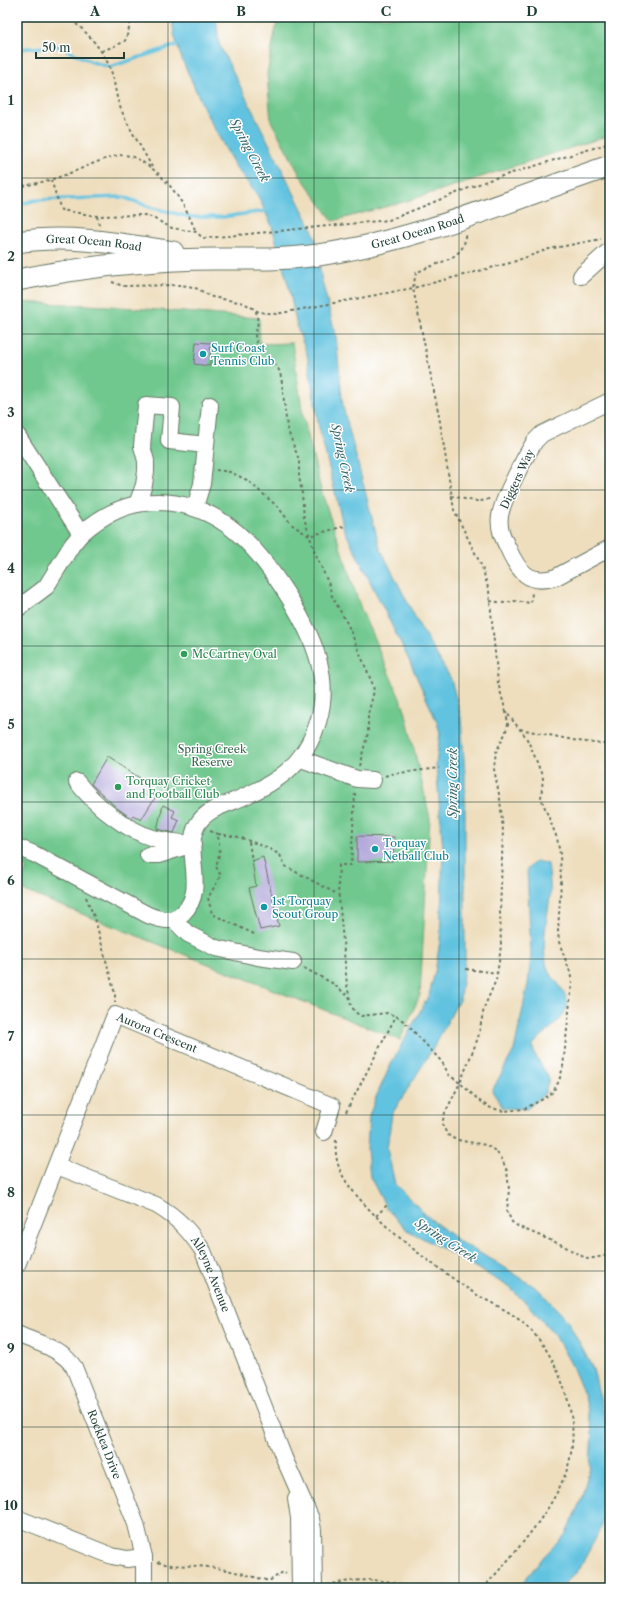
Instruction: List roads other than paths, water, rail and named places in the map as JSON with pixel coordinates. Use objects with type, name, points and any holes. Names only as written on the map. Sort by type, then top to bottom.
[{"type":"main road","name":"Great Ocean Road","points":[[17,280],[54,273],[107,266],[218,259],[272,260],[337,252],[384,243],[462,218],[610,166]]},
{"type":"main road","name":"Great Ocean Road","points":[[17,242],[57,238],[86,239],[218,259]]},
{"type":"street","points":[[581,276],[608,244]]},
{"type":"street","name":"Diggers Way","points":[[610,401],[542,434],[536,441],[505,499],[500,515],[501,533],[515,564],[520,571],[533,578],[548,580],[556,577],[610,548]]},
{"type":"street","points":[[137,504],[144,485],[146,472],[146,461],[142,446],[146,405],[172,406],[169,441],[206,445]]},
{"type":"street","points":[[195,507],[202,484],[210,405]]},
{"type":"street","points":[[17,435],[81,534]]},
{"type":"street","points":[[17,609],[46,586],[65,555],[81,534],[110,513],[137,504],[163,502],[195,507],[221,520],[236,531],[264,561],[278,579],[294,606],[315,648],[320,662],[324,695],[318,723],[301,759],[277,780],[260,790],[217,808],[203,817],[195,830],[193,844],[195,868],[194,892],[187,910],[174,920],[163,920],[148,915],[34,854],[17,847]]},
{"type":"street","points":[[301,759],[357,779],[373,780]]},
{"type":"street","points":[[77,782],[88,796],[125,824],[139,832],[153,838],[169,842],[193,844]]},
{"type":"street","points":[[148,855],[159,855],[193,844]]},
{"type":"street","points":[[174,920],[188,934],[216,948],[258,958],[293,962]]},
{"type":"street","name":"Aurora Crescent","points":[[17,1266],[115,1015],[332,1106],[330,1134]]},
{"type":"street","name":"Alleyne Avenue","points":[[57,1166],[156,1205],[170,1213],[192,1235],[203,1251],[284,1458],[297,1502],[307,1587]]},
{"type":"street","name":"Rocklea Drive","points":[[17,1334],[61,1353],[69,1359],[74,1367],[136,1524],[144,1557],[144,1588]]},
{"type":"street","points":[[17,1518],[112,1556],[127,1559],[144,1557]]},
{"type":"water","name":"Spring Creek","points":[[172,17],[216,17],[219,44],[313,231],[321,277],[336,337],[343,407],[380,548],[419,625],[451,679],[461,717],[465,775],[465,958],[460,998],[435,1045],[392,1114],[387,1148],[395,1184],[427,1216],[460,1242],[496,1262],[538,1289],[567,1320],[593,1369],[609,1435],[609,1501],[600,1530],[578,1571],[560,1588],[513,1588],[523,1582],[545,1555],[565,1535],[581,1500],[590,1467],[592,1431],[585,1397],[572,1366],[555,1335],[528,1305],[509,1287],[458,1257],[407,1230],[387,1209],[370,1177],[367,1150],[369,1116],[391,1064],[429,995],[435,972],[440,941],[443,849],[436,764],[440,734],[437,722],[408,658],[344,529],[319,427],[307,354],[297,327],[289,288],[272,226],[258,196],[235,166],[206,113],[181,57],[174,34]]},
{"type":"water","points":[[536,861],[548,864],[550,880],[550,895],[544,946],[546,963],[551,974],[565,994],[567,1006],[566,1011],[558,1021],[533,1045],[534,1053],[549,1078],[545,1093],[527,1109],[503,1108],[492,1091],[514,1050],[528,984],[531,955],[527,869]]},
{"type":"waterway","points":[[17,49],[59,46],[92,62],[110,67],[177,45]]},
{"type":"waterway","points":[[17,205],[36,200],[123,197],[150,207],[190,217],[223,217],[265,211]]},
{"type":"place","name":"Surf Coast Tennis Club","points":[[203,354]]},
{"type":"place","name":"McCartney Oval","points":[[184,654]]},
{"type":"place","name":"Torquay Cricket and Football Club","points":[[118,787]]},
{"type":"place","name":"Torquay Netball Club","points":[[375,849]]},
{"type":"place","name":"1st Torquay Scout Group","points":[[264,907]]},
{"type":"park label","name":"Spring Creek Reserve","points":[[212,755]]}]
